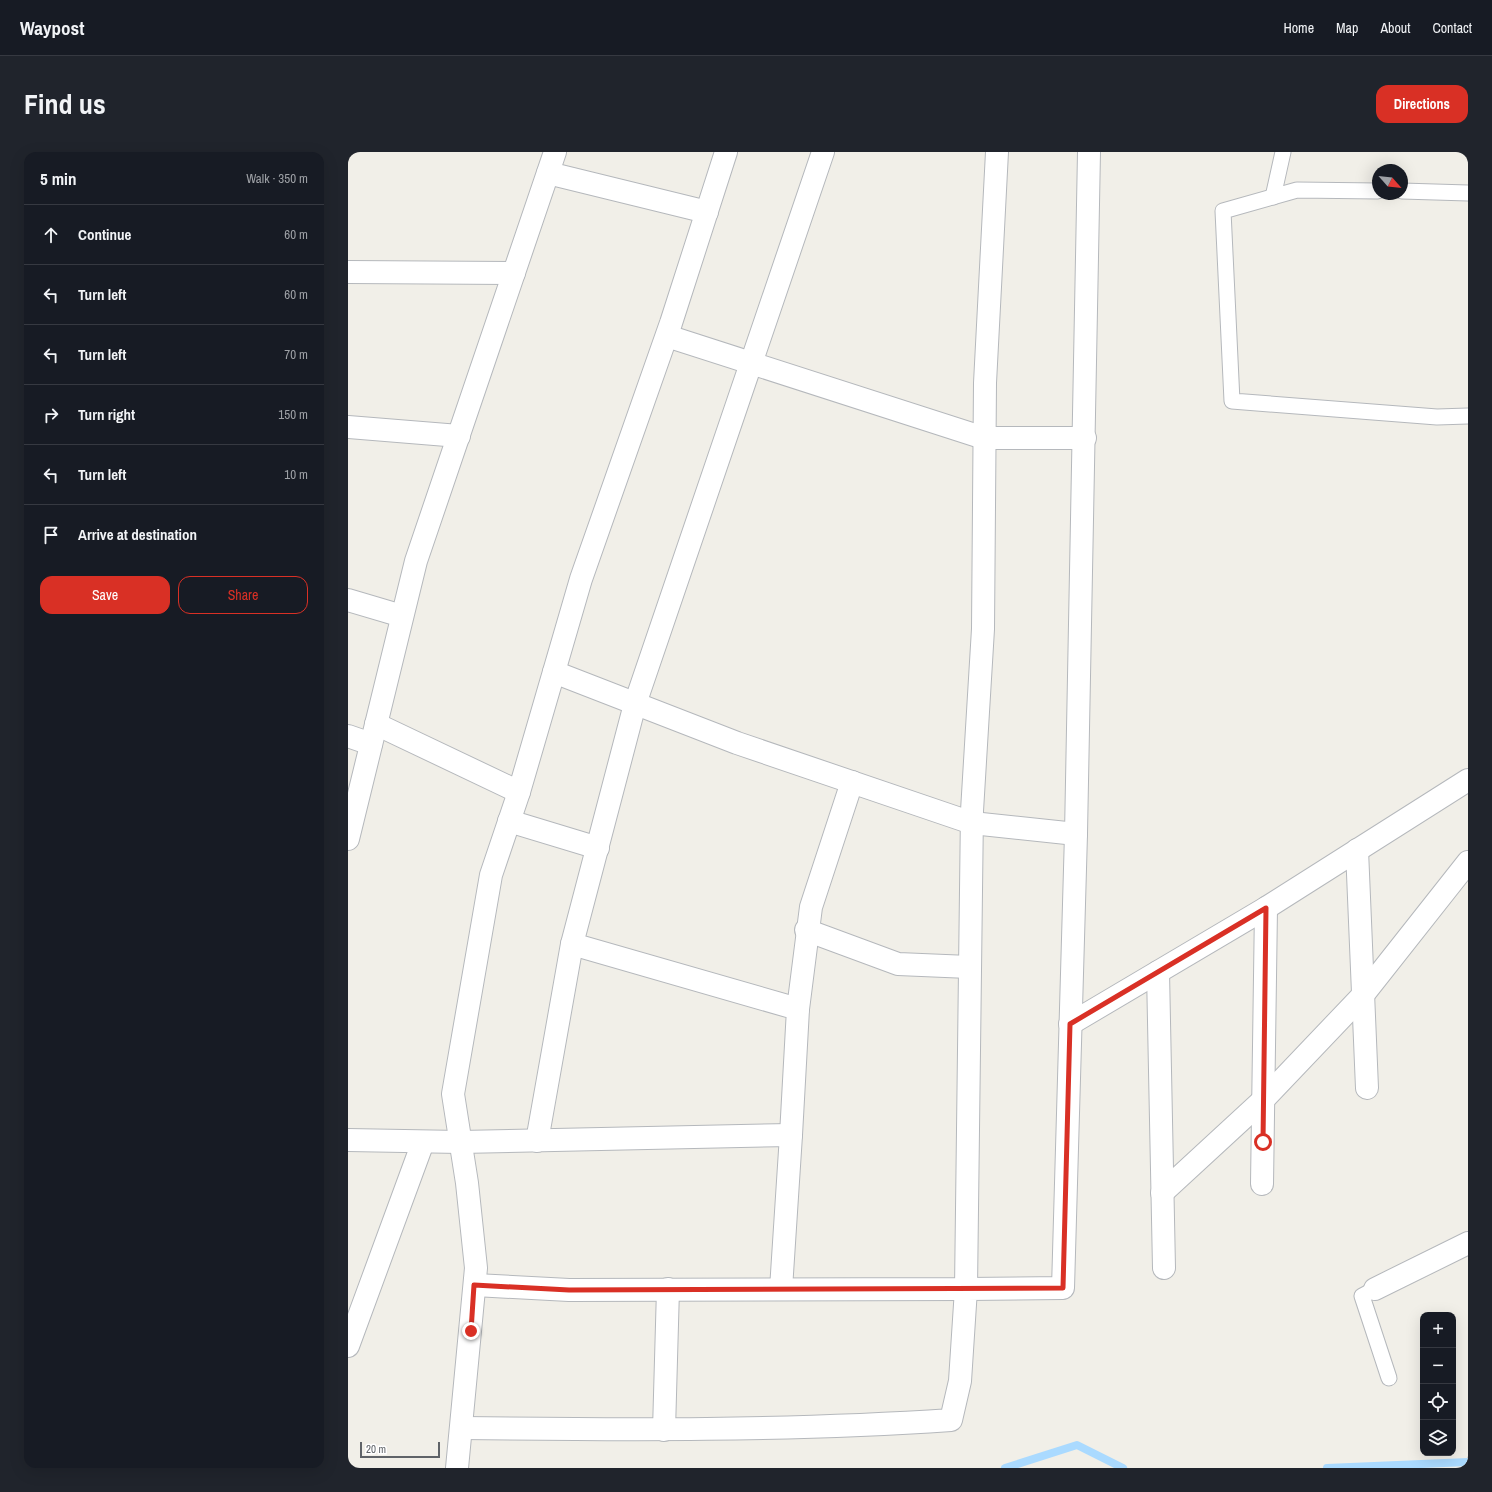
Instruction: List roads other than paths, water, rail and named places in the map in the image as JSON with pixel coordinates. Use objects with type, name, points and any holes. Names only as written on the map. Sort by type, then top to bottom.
[{"type":"street","points":[[348,839],[416,561],[555,152]]},
{"type":"street","points":[[457,1468],[476,1268],[467,1183],[453,1094],[491,875],[519,792],[581,579],[667,336],[726,152]]},
{"type":"street","points":[[537,1141],[572,944],[635,704],[823,152]]},
{"type":"street","points":[[462,1428],[664,1430],[880,1425],[951,1420],[960,1381],[966,1289],[968,967],[972,823],[983,629],[985,383],[997,152]]},
{"type":"street","points":[[474,1285],[569,1290],[1063,1288],[1076,834],[1085,438],[1089,152]]},
{"type":"street","points":[[548,173],[706,212]]},
{"type":"street","points":[[348,272],[514,273]]},
{"type":"street","points":[[667,336],[984,438],[1085,438]]},
{"type":"street","points":[[348,427],[459,436]]},
{"type":"street","points":[[348,600],[402,616]]},
{"type":"street","points":[[554,672],[737,743],[972,823],[1076,834]]},
{"type":"street","points":[[348,736],[374,734],[519,792]]},
{"type":"street","points":[[1070,1024],[1266,908],[1468,780]]},
{"type":"street","points":[[781,1289],[798,1009],[806,930],[810,907],[852,782]]},
{"type":"street","points":[[509,821],[598,848]]},
{"type":"street","points":[[1357,850],[1367,1088]]},
{"type":"street","points":[[1162,1194],[1264,1099],[1363,995],[1468,862]]},
{"type":"street","points":[[1262,1184],[1266,908]]},
{"type":"street","points":[[806,930],[898,964],[968,967]]},
{"type":"street","points":[[572,944],[798,1009]]},
{"type":"street","points":[[1158,972],[1164,1268]]},
{"type":"street","points":[[348,1140],[460,1142],[791,1135]]},
{"type":"street","points":[[348,1346],[423,1142]]},
{"type":"street","points":[[1375,1289],[1468,1243]]},
{"type":"street","points":[[664,1430],[668,1289]]},
{"type":"lane","points":[[1273,197],[1283,152]]},
{"type":"lane","points":[[1372,191],[1297,190],[1223,211],[1232,401],[1437,417],[1468,416]]},
{"type":"lane","points":[[1408,191],[1468,193]]},
{"type":"lane","points":[[1375,1289],[1362,1296],[1389,1378]]},
{"type":"waterway","points":[[1005,1468],[1077,1445],[1123,1468]]},
{"type":"waterway","points":[[1327,1468],[1468,1462]]}]
